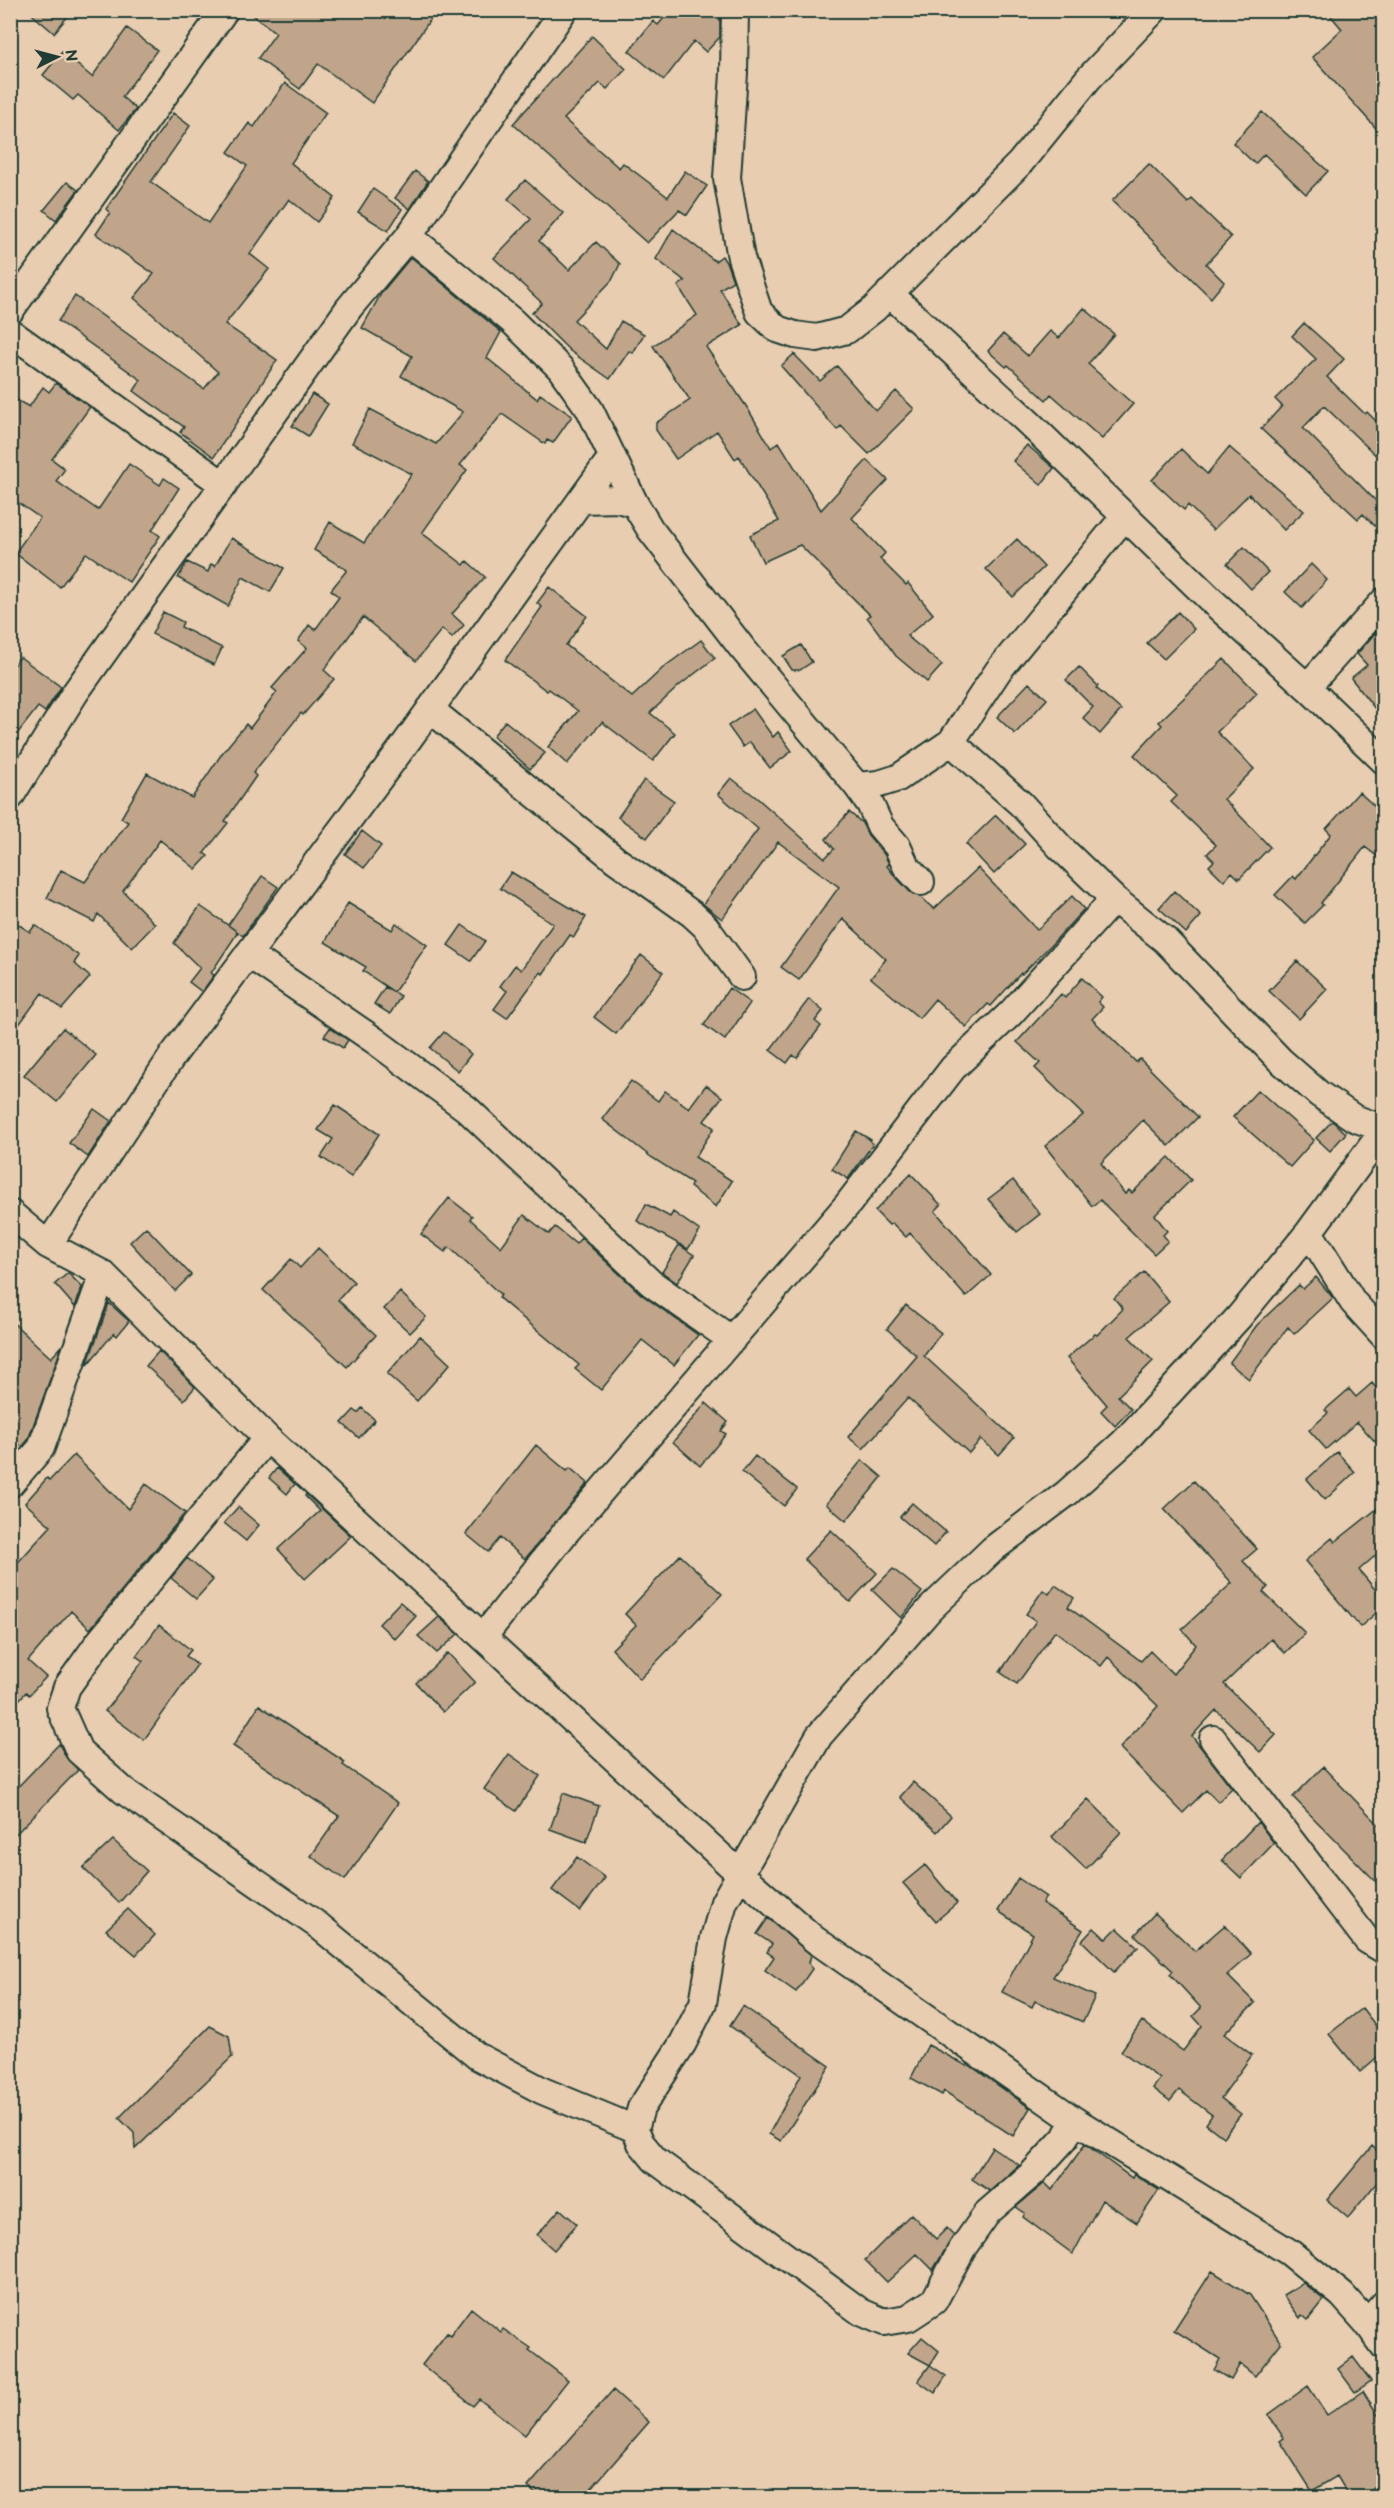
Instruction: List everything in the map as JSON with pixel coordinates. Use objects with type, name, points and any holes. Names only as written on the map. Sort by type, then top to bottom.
[{"type":"street","points":[[10,310],[225,10]]},
{"type":"street","points":[[10,798],[75,693],[349,308],[410,236],[564,10]]},
{"type":"street","points":[[735,10],[734,73],[727,178],[741,258],[759,312],[777,329],[795,336],[817,338],[847,330],[874,309],[1020,163],[1088,79],[1154,10]]},
{"type":"street","points":[[410,236],[512,321],[560,368],[590,410],[635,504],[650,529],[742,648],[857,786],[870,804],[880,826],[897,846],[906,866],[921,882]]},
{"type":"street","points":[[889,293],[1030,424],[1383,761]]},
{"type":"street","points":[[10,332],[225,485]]},
{"type":"street","points":[[48,1245],[173,1055],[430,709],[612,458]]},
{"type":"street","points":[[581,500],[618,499],[635,504]]},
{"type":"street","points":[[857,786],[879,784],[898,778],[951,742],[998,671],[1125,516]]},
{"type":"street","points":[[1307,687],[1383,601]]},
{"type":"street","points":[[430,709],[616,860],[692,914],[705,926],[742,977]]},
{"type":"street","points":[[951,742],[1021,804],[1060,847],[1114,899],[1165,940],[1280,1060],[1319,1095],[1353,1118],[1383,1130],[1309,1232],[1239,1317],[1123,1443],[1067,1493],[993,1549],[930,1609],[819,1736],[724,1902],[714,1938],[703,2003],[683,2043],[641,2108],[635,2129],[641,2144],[655,2160],[861,2312],[884,2322],[908,2318],[934,2301],[962,2249],[988,2212],[1032,2174],[1065,2138],[1074,2120]]},
{"type":"street","points":[[484,1636],[565,1533],[848,1204],[953,1068],[1011,1012],[1114,899]]},
{"type":"street","points":[[248,954],[374,1040],[468,1109],[651,1283],[732,1340]]},
{"type":"street","points":[[10,1213],[48,1245],[103,1275],[267,1438],[739,1873],[814,1939],[1074,2120],[1289,2252],[1342,2295],[1375,2314],[1383,2346]]},
{"type":"street","points":[[1309,1232],[1353,1302],[1383,1335]]},
{"type":"street","points":[[10,1484],[41,1448],[103,1275]]},
{"type":"street","points":[[267,1438],[99,1642],[67,1687],[60,1708],[79,1751],[124,1791],[319,1926],[477,2056],[543,2091],[635,2129]]},
{"type":"street","points":[[1213,1739],[1367,1940],[1383,1950]]},
{"type":"building","points":[[27,10],[73,10],[54,33]]},
{"type":"building","points":[[246,10],[437,10],[372,103],[318,64],[300,89],[258,58],[276,33]]},
{"type":"building","points":[[671,10],[714,10],[720,16],[720,37],[706,52],[694,41],[664,80],[629,51],[653,21],[658,25]]},
{"type":"building","points":[[1326,10],[1383,10],[1383,136],[1312,57],[1342,29]]},
{"type":"building","points":[[127,28],[157,50],[122,97],[136,109],[119,130],[78,95],[73,100],[43,75],[62,52],[92,77]]},
{"type":"building","points":[[592,36],[626,69],[607,89],[600,83],[564,119],[619,168],[623,163],[668,197],[685,171],[707,186],[687,215],[679,210],[647,243],[513,124]]},
{"type":"building","points":[[285,83],[326,113],[291,163],[335,198],[317,222],[289,199],[250,254],[269,269],[225,324],[277,360],[214,457],[180,432],[184,427],[134,391],[141,380],[58,321],[75,296],[204,389],[218,372],[134,298],[154,274],[96,234],[110,213],[106,209],[173,113],[190,126],[151,182],[208,223],[247,166],[228,152],[249,123],[254,127]]},
{"type":"building","points":[[1262,112],[1328,171],[1306,194],[1264,154],[1255,164],[1233,143]]},
{"type":"building","points":[[1149,164],[1188,203],[1192,199],[1231,237],[1206,264],[1224,282],[1211,298],[1112,201]]},
{"type":"building","points":[[415,171],[428,181],[410,209],[395,198]]},
{"type":"building","points":[[525,180],[563,213],[539,241],[569,270],[596,242],[620,264],[612,280],[574,320],[606,349],[621,321],[644,334],[633,353],[629,351],[610,379],[570,351],[532,313],[542,303],[494,258],[531,219],[508,199]]},
{"type":"building","points":[[67,182],[78,190],[56,220],[44,210]]},
{"type":"building","points":[[373,189],[402,209],[388,231],[358,212]]},
{"type":"building","points":[[673,229],[715,261],[722,256],[727,264],[733,281],[720,289],[742,325],[706,347],[771,448],[779,442],[821,510],[867,460],[888,480],[852,518],[885,553],[880,559],[906,585],[908,583],[933,614],[907,636],[942,665],[927,682],[896,656],[867,617],[870,615],[800,545],[763,562],[750,535],[779,521],[739,456],[735,459],[717,431],[676,459],[656,430],[656,423],[690,400],[653,346],[697,315],[678,286],[685,281],[656,259]]},
{"type":"building","points":[[411,257],[501,332],[487,358],[537,399],[540,394],[572,416],[553,443],[547,440],[545,444],[502,414],[460,465],[467,470],[422,533],[464,565],[467,561],[485,577],[452,614],[464,625],[452,638],[442,629],[416,661],[363,617],[324,670],[334,679],[303,715],[301,713],[253,773],[256,776],[225,821],[228,823],[204,853],[208,856],[196,869],[160,840],[123,891],[155,924],[132,948],[98,914],[94,922],[47,898],[61,870],[85,882],[128,822],[121,818],[147,773],[192,798],[223,752],[246,724],[250,728],[277,692],[272,688],[307,648],[298,641],[309,625],[315,630],[339,597],[331,590],[347,570],[314,550],[330,522],[364,543],[412,474],[352,443],[370,409],[436,444],[463,412],[401,376],[412,356],[362,328],[382,292]]},
{"type":"building","points":[[1084,308],[1114,334],[1088,364],[1133,404],[1102,439],[1051,394],[1046,400],[1008,365],[1006,367],[988,351],[1003,334],[1028,356],[1050,331],[1059,338]]},
{"type":"building","points":[[1304,323],[1344,359],[1327,377],[1383,428],[1383,462],[1324,406],[1303,428],[1383,508],[1383,534],[1363,514],[1358,519],[1261,429],[1282,406],[1275,399],[1316,359],[1292,336]]},
{"type":"building","points":[[794,354],[820,381],[837,366],[876,411],[896,391],[914,409],[869,454],[841,426],[837,430],[781,366]]},
{"type":"building","points":[[56,383],[90,407],[52,459],[65,469],[56,481],[98,510],[129,464],[160,485],[164,478],[179,488],[152,530],[160,536],[129,582],[86,553],[60,587],[15,553],[40,518],[10,497],[10,396],[29,407],[43,387],[49,392]]},
{"type":"building","points":[[312,394],[328,404],[308,436],[292,426]]},
{"type":"building","points":[[1027,445],[1054,468],[1041,485],[1013,461]]},
{"type":"building","points":[[1229,447],[1304,511],[1284,530],[1249,494],[1213,530],[1188,505],[1184,510],[1152,480],[1181,449],[1207,474]]},
{"type":"building","points":[[231,538],[284,568],[270,592],[243,577],[228,606],[178,578],[187,562],[208,572],[211,564],[215,566]]},
{"type":"building","points":[[1017,539],[1044,567],[1013,597],[986,569]]},
{"type":"building","points":[[1244,547],[1268,572],[1251,589],[1227,564]]},
{"type":"building","points":[[1311,564],[1327,580],[1302,608],[1285,592]]},
{"type":"building","points":[[549,587],[587,616],[566,645],[632,697],[664,667],[701,640],[715,658],[680,685],[650,713],[675,733],[653,761],[602,722],[567,764],[548,747],[578,711],[505,660],[542,607],[537,603]]},
{"type":"building","points":[[163,612],[183,622],[181,627],[222,648],[214,665],[152,634]]},
{"type":"building","points":[[1178,612],[1194,629],[1164,659],[1147,643]]},
{"type":"building","points":[[1376,632],[1383,641],[1383,719],[1351,678],[1367,665],[1357,654]]},
{"type":"building","points":[[801,645],[812,662],[800,670],[792,670],[783,656]]},
{"type":"building","points":[[20,657],[61,687],[45,712],[38,707],[10,743],[10,670]]},
{"type":"building","points":[[1224,659],[1257,693],[1217,732],[1254,769],[1224,799],[1270,847],[1239,879],[1232,872],[1224,881],[1209,866],[1214,861],[1207,854],[1216,845],[1171,802],[1177,796],[1134,755],[1162,725],[1159,722]]},
{"type":"building","points":[[1079,667],[1098,686],[1096,688],[1121,710],[1100,734],[1083,718],[1093,707],[1066,680]]},
{"type":"building","points":[[1029,683],[1047,699],[1015,734],[997,717]]},
{"type":"building","points":[[753,709],[773,737],[778,732],[792,751],[770,768],[750,742],[743,747],[728,726]]},
{"type":"building","points":[[505,721],[545,753],[530,769],[493,736]]},
{"type":"building","points":[[731,778],[825,858],[834,849],[826,839],[849,812],[862,823],[868,835],[884,854],[889,864],[887,866],[895,876],[910,892],[934,909],[978,868],[1037,930],[1072,896],[1084,909],[991,1006],[988,1004],[966,1027],[935,999],[919,1018],[871,978],[886,959],[843,919],[799,980],[781,967],[839,887],[778,842],[722,919],[703,904],[758,829],[718,794]]},
{"type":"building","points":[[644,780],[674,801],[647,838],[618,817]]},
{"type":"building","points":[[1359,792],[1383,814],[1383,861],[1365,847],[1321,903],[1323,905],[1305,923],[1275,895],[1293,876],[1296,879],[1331,834],[1326,829]]},
{"type":"building","points":[[996,815],[1025,844],[994,874],[966,844]]},
{"type":"building","points":[[362,831],[381,846],[364,868],[345,854]]},
{"type":"building","points":[[511,872],[586,917],[574,937],[570,935],[543,974],[541,972],[507,1018],[494,1009],[507,991],[500,986],[515,965],[521,970],[553,924],[500,888]]},
{"type":"building","points":[[262,876],[278,887],[243,936],[228,925]]},
{"type":"building","points":[[1174,891],[1201,916],[1186,933],[1159,908]]},
{"type":"building","points":[[348,903],[392,930],[396,923],[427,945],[394,992],[363,971],[366,967],[325,942]]},
{"type":"building","points":[[200,906],[238,932],[211,973],[214,975],[202,992],[189,982],[200,968],[174,943]]},
{"type":"building","points":[[10,919],[30,932],[35,925],[79,956],[74,963],[90,977],[62,1009],[42,993],[10,1037]]},
{"type":"building","points":[[462,925],[485,941],[471,961],[448,945]]},
{"type":"building","points":[[641,955],[663,972],[616,1034],[594,1017]]},
{"type":"building","points":[[1297,961],[1327,989],[1299,1019],[1269,991]]},
{"type":"building","points":[[1082,978],[1102,997],[1098,1002],[1103,1007],[1092,1019],[1136,1062],[1140,1059],[1198,1117],[1169,1146],[1143,1120],[1101,1163],[1125,1194],[1129,1190],[1132,1193],[1169,1157],[1191,1180],[1155,1215],[1167,1231],[1163,1235],[1168,1241],[1154,1254],[1100,1200],[1092,1206],[1045,1146],[1083,1115],[1035,1068],[1040,1063],[1017,1042],[1061,994],[1065,998]]},
{"type":"building","points":[[385,987],[401,996],[390,1014],[374,1004]]},
{"type":"building","points":[[729,988],[750,1003],[725,1040],[704,1025]]},
{"type":"building","points":[[809,999],[823,1011],[815,1021],[821,1026],[797,1058],[793,1055],[787,1063],[770,1050]]},
{"type":"building","points":[[63,1028],[96,1055],[57,1102],[24,1075]]},
{"type":"building","points":[[330,1028],[348,1040],[343,1048],[324,1036]]},
{"type":"building","points":[[444,1032],[471,1054],[458,1071],[430,1048]]},
{"type":"building","points":[[631,1081],[658,1101],[665,1091],[689,1108],[706,1085],[722,1097],[704,1121],[714,1128],[695,1157],[732,1181],[716,1207],[690,1187],[692,1183],[651,1157],[602,1119]]},
{"type":"building","points":[[1258,1090],[1314,1140],[1290,1167],[1233,1117]]},
{"type":"building","points":[[335,1105],[379,1134],[351,1177],[321,1157],[333,1139],[318,1130]]},
{"type":"building","points":[[94,1109],[111,1121],[88,1157],[69,1143]]},
{"type":"building","points":[[1332,1121],[1346,1133],[1330,1151],[1316,1138]]},
{"type":"building","points":[[856,1131],[871,1140],[873,1144],[848,1179],[832,1169]]},
{"type":"building","points":[[911,1174],[941,1205],[935,1211],[991,1275],[966,1297],[910,1233],[906,1237],[875,1211]]},
{"type":"building","points":[[1013,1180],[1040,1214],[1017,1232],[988,1199]]},
{"type":"building","points":[[449,1198],[472,1216],[470,1219],[501,1247],[524,1215],[549,1234],[555,1227],[576,1244],[581,1238],[641,1294],[698,1335],[674,1365],[642,1340],[601,1390],[575,1369],[579,1365],[499,1298],[501,1295],[449,1247],[445,1252],[421,1234]]},
{"type":"building","points":[[646,1204],[670,1217],[673,1212],[700,1231],[688,1249],[637,1221]]},
{"type":"building","points":[[146,1227],[191,1275],[175,1291],[130,1242]]},
{"type":"building","points":[[679,1245],[694,1255],[677,1283],[662,1272]]},
{"type":"building","points":[[318,1248],[354,1282],[338,1300],[376,1335],[347,1367],[263,1290],[291,1259],[300,1268]]},
{"type":"building","points":[[1144,1272],[1169,1302],[1129,1337],[1153,1361],[1118,1396],[1131,1409],[1115,1426],[1101,1411],[1107,1405],[1067,1358],[1095,1334],[1097,1335],[1123,1309],[1114,1298]]},
{"type":"building","points":[[68,1273],[82,1287],[75,1307],[55,1284]]},
{"type":"building","points":[[1316,1277],[1333,1298],[1294,1334],[1288,1327],[1249,1379],[1229,1363],[1257,1325],[1299,1285],[1303,1289]]},
{"type":"building","points":[[400,1292],[426,1317],[410,1333],[384,1309]]},
{"type":"building","points":[[109,1303],[129,1321],[117,1336],[114,1333],[87,1365]]},
{"type":"building","points":[[906,1305],[941,1333],[924,1356],[1014,1438],[999,1455],[981,1439],[969,1453],[908,1398],[863,1449],[848,1437],[917,1356],[887,1329]]},
{"type":"building","points":[[10,1320],[51,1358],[62,1346],[28,1440],[22,1447],[10,1436]]},
{"type":"building","points":[[420,1336],[450,1364],[417,1401],[387,1374]]},
{"type":"building","points":[[159,1351],[195,1387],[184,1400],[146,1366]]},
{"type":"building","points":[[1372,1383],[1383,1396],[1383,1450],[1357,1422],[1326,1449],[1309,1430],[1328,1413],[1325,1410],[1349,1389],[1356,1397]]},
{"type":"building","points":[[706,1403],[728,1422],[721,1431],[726,1434],[700,1466],[673,1442]]},
{"type":"building","points":[[362,1408],[375,1420],[359,1438],[342,1423],[354,1410],[358,1413]]},
{"type":"building","points":[[536,1445],[567,1471],[570,1468],[588,1483],[525,1559],[500,1538],[488,1552],[466,1534]]},
{"type":"building","points":[[1337,1452],[1355,1472],[1325,1500],[1307,1479]]},
{"type":"building","points":[[74,1455],[128,1509],[146,1484],[185,1513],[90,1629],[71,1611],[28,1661],[46,1677],[29,1695],[26,1692],[10,1710],[10,1571],[51,1526],[25,1503],[47,1478],[50,1480]]},
{"type":"building","points":[[755,1456],[797,1489],[784,1506],[742,1472]]},
{"type":"building","points":[[862,1460],[882,1477],[846,1521],[826,1504]]},
{"type":"building","points":[[277,1468],[295,1484],[287,1494],[269,1478]]},
{"type":"building","points":[[1194,1481],[1257,1549],[1243,1561],[1268,1587],[1263,1592],[1305,1633],[1285,1653],[1271,1639],[1224,1684],[1276,1735],[1260,1752],[1216,1710],[1192,1736],[1232,1788],[1218,1802],[1206,1790],[1183,1813],[1120,1748],[1158,1706],[1108,1657],[1101,1666],[1055,1631],[1017,1684],[1000,1672],[1036,1621],[1026,1614],[1043,1590],[1049,1594],[1055,1585],[1074,1598],[1068,1607],[1141,1661],[1150,1651],[1173,1674],[1196,1645],[1182,1629],[1232,1583],[1164,1509]]},
{"type":"building","points":[[306,1494],[351,1536],[305,1579],[278,1549],[320,1511],[305,1496]]},
{"type":"building","points":[[912,1503],[946,1532],[934,1546],[900,1517]]},
{"type":"building","points":[[1383,1504],[1383,1549],[1359,1570],[1383,1599],[1383,1607],[1360,1627],[1305,1561],[1332,1538],[1335,1542]]},
{"type":"building","points":[[238,1507],[259,1525],[246,1541],[224,1523]]},
{"type":"building","points":[[831,1530],[877,1573],[850,1602],[804,1559]]},
{"type":"building","points":[[680,1555],[722,1594],[640,1679],[612,1649],[636,1625],[625,1614]]},
{"type":"building","points":[[187,1558],[213,1580],[196,1599],[171,1578]]},
{"type":"building","points":[[893,1569],[922,1592],[901,1618],[872,1590]]},
{"type":"building","points":[[400,1602],[416,1616],[395,1639],[379,1624]]},
{"type":"building","points":[[439,1617],[458,1634],[437,1653],[418,1636]]},
{"type":"building","points":[[159,1625],[191,1650],[186,1656],[197,1665],[144,1740],[105,1711],[143,1661],[136,1656]]},
{"type":"building","points":[[448,1653],[475,1682],[443,1712],[416,1683]]},
{"type":"building","points":[[259,1705],[345,1762],[343,1765],[398,1803],[345,1880],[311,1856],[339,1816],[233,1746]]},
{"type":"building","points":[[59,1744],[66,1757],[78,1770],[10,1840],[10,1795]]},
{"type":"building","points":[[509,1754],[540,1776],[516,1811],[484,1789]]},
{"type":"building","points":[[1323,1767],[1383,1829],[1383,1889],[1293,1797]]},
{"type":"building","points":[[913,1782],[951,1816],[937,1832],[900,1797]]},
{"type":"building","points":[[563,1793],[599,1806],[586,1842],[550,1829]]},
{"type":"building","points":[[1088,1799],[1121,1832],[1086,1869],[1052,1837]]},
{"type":"building","points":[[1258,1822],[1274,1843],[1241,1878],[1222,1860]]},
{"type":"building","points":[[113,1840],[147,1871],[119,1903],[83,1868]]},
{"type":"building","points":[[577,1857],[605,1878],[580,1911],[552,1890]]},
{"type":"building","points":[[925,1865],[957,1903],[936,1921],[903,1883]]},
{"type":"building","points":[[1018,1878],[1046,1897],[1042,1903],[1083,1930],[1053,1977],[1095,1996],[1083,2022],[1035,2001],[1032,2007],[1002,1992],[1033,1934],[998,1911]]},
{"type":"building","points":[[128,1909],[155,1935],[136,1955],[106,1930]]},
{"type":"building","points":[[1155,1913],[1195,1951],[1225,1925],[1251,1954],[1227,1975],[1255,2003],[1224,2034],[1252,2055],[1221,2098],[1241,2114],[1223,2137],[1206,2124],[1212,2115],[1179,2090],[1170,2101],[1153,2088],[1160,2079],[1121,2051],[1142,2021],[1183,2051],[1202,2026],[1193,2016],[1201,2008],[1170,1974],[1173,1971],[1135,1935]]},
{"type":"building","points":[[768,1918],[811,1955],[809,1963],[812,1969],[796,1992],[765,1970],[774,1957],[767,1952],[772,1944],[757,1934]]},
{"type":"building","points":[[1094,1928],[1106,1939],[1117,1928],[1138,1947],[1114,1972],[1082,1941]]},
{"type":"building","points":[[743,2006],[830,2066],[781,2141],[769,2134],[801,2075],[730,2026]]},
{"type":"building","points":[[1362,2008],[1383,2035],[1383,2052],[1360,2072],[1329,2034]]},
{"type":"building","points":[[210,2026],[229,2036],[232,2057],[135,2149],[134,2133],[119,2118]]},
{"type":"building","points":[[928,2045],[967,2066],[968,2064],[1030,2108],[1013,2136],[944,2091],[942,2095],[911,2078]]},
{"type":"building","points":[[1085,2144],[1132,2178],[1134,2174],[1159,2190],[1137,2223],[1102,2200],[1073,2254],[1023,2217],[1025,2213],[1016,2207],[1045,2183],[1052,2190]]},
{"type":"building","points":[[1372,2146],[1383,2156],[1383,2175],[1348,2218],[1327,2200]]},
{"type":"building","points":[[992,2147],[1019,2165],[990,2191],[972,2179]]},
{"type":"building","points":[[560,2209],[577,2224],[554,2250],[537,2235]]},
{"type":"building","points":[[911,2214],[936,2239],[947,2228],[954,2235],[933,2270],[917,2254],[887,2282],[865,2260]]},
{"type":"building","points":[[1212,2271],[1250,2295],[1281,2343],[1255,2376],[1240,2364],[1231,2380],[1214,2370],[1220,2359],[1174,2330]]},
{"type":"building","points":[[1303,2283],[1324,2300],[1308,2320],[1302,2315],[1300,2318],[1283,2295]]},
{"type":"building","points":[[471,2308],[501,2332],[503,2329],[531,2348],[529,2350],[568,2380],[525,2435],[479,2399],[473,2406],[422,2365],[447,2333],[450,2336]]},
{"type":"building","points":[[922,2337],[939,2351],[930,2365],[908,2353]]},
{"type":"building","points":[[1353,2357],[1371,2381],[1355,2392],[1338,2369]]},
{"type":"building","points":[[930,2365],[946,2376],[935,2393],[918,2381]]},
{"type":"building","points":[[1308,2386],[1327,2415],[1363,2391],[1383,2423],[1383,2482],[1359,2498],[1350,2498],[1337,2476],[1312,2491],[1280,2441],[1284,2438],[1268,2415]]},
{"type":"building","points":[[613,2390],[649,2422],[583,2498],[540,2498],[528,2487]]}]
